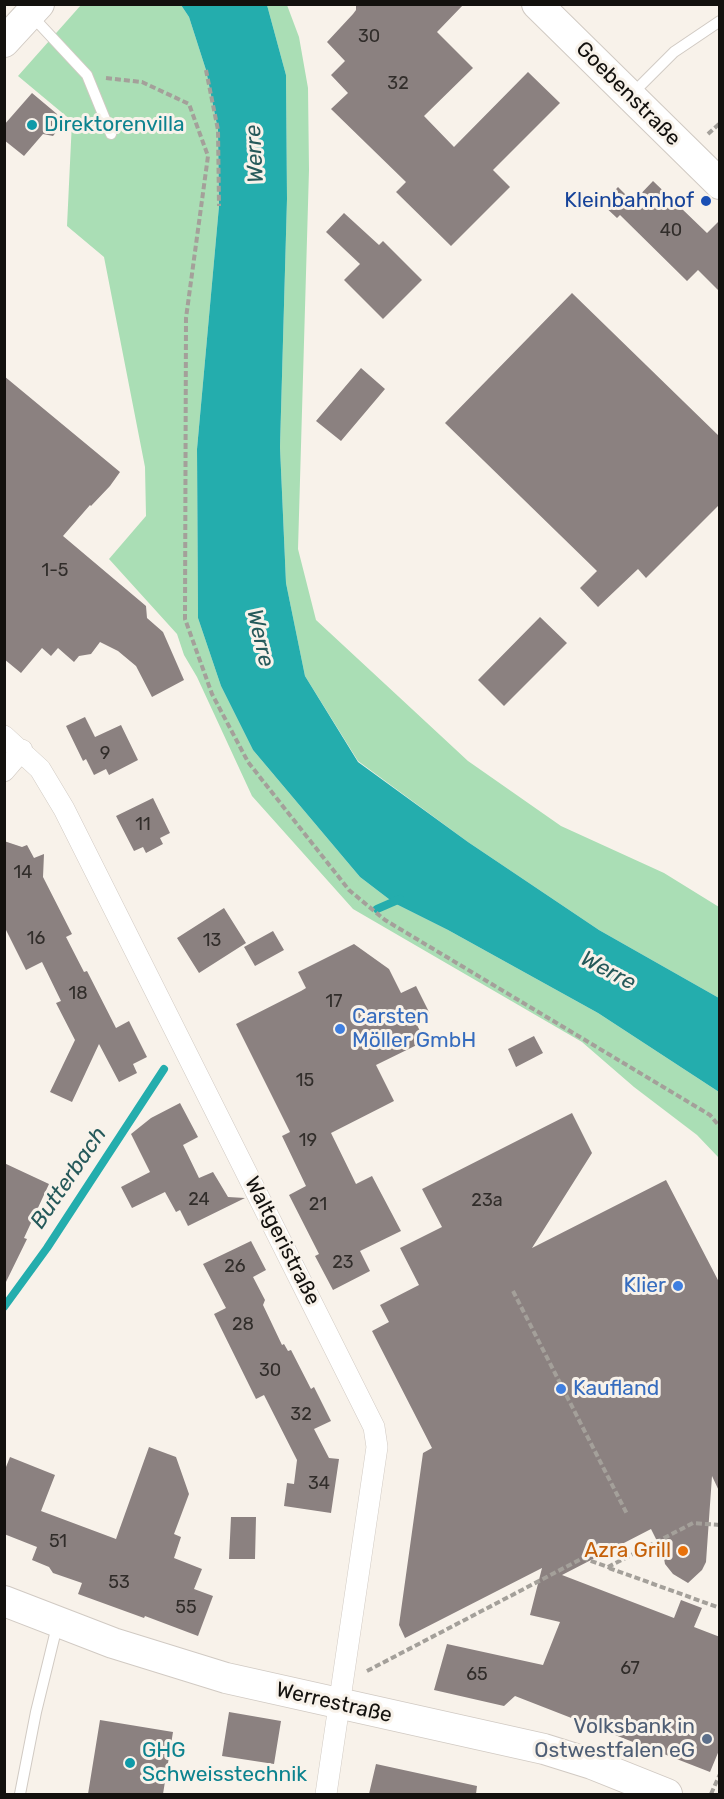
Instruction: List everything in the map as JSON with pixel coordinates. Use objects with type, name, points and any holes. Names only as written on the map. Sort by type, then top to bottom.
[{"type":"main road","name":"Goebenstraße","points":[[537,4],[720,184]]},
{"type":"main road","points":[[4,42],[34,9]]},
{"type":"main road","name":"Werrestraße","points":[[4,1601],[166,1661],[226,1678],[341,1694],[544,1749],[592,1764],[667,1794]]},
{"type":"street","name":"Waltgeristraße","points":[[4,736],[22,750],[40,770],[64,809],[374,1427],[377,1447],[326,1794]]},
{"type":"street","points":[[4,771],[22,750]]},
{"type":"lane","points":[[34,9],[87,75],[111,134]]},
{"type":"lane","points":[[629,96],[674,52],[720,21]]},
{"type":"lane","points":[[20,1794],[36,1712],[58,1622]]},
{"type":"path","points":[[206,70],[218,130],[219,206]]},
{"type":"path","points":[[87,75],[142,82],[189,104],[208,156],[186,318],[185,619],[212,694],[248,762],[349,890],[385,920],[710,1116],[720,1127]]},
{"type":"path","points":[[513,1291],[627,1514]]},
{"type":"path","points":[[608,1568],[693,1523],[720,1526]]},
{"type":"path","points":[[341,1694],[583,1558],[720,1608]]},
{"type":"path","points":[[711,1794],[720,1774]]},
{"type":"green space","points":[[81,5],[181,5],[189,17],[206,70],[218,130],[219,206],[197,449],[198,618],[221,686],[253,750],[360,877],[394,903],[448,930],[598,1013],[719,1092],[719,1158],[697,1135],[634,1087],[582,1042],[353,909],[252,796],[197,677],[184,655],[177,634],[109,559],[146,516],[145,467],[104,257],[67,226],[72,121],[18,76]]},
{"type":"green space","points":[[267,5],[287,5],[299,37],[308,88],[309,170],[298,549],[316,620],[468,761],[561,826],[664,873],[719,907],[719,998],[599,930],[468,842],[358,761],[305,676],[286,583],[280,447],[287,199],[286,75]]},
{"type":"water","name":"Werre","points":[[181,5],[267,5],[286,75],[287,199],[280,447],[286,583],[305,676],[358,762],[468,842],[599,930],[719,998],[719,1092],[598,1013],[448,930],[394,903],[360,877],[253,750],[221,686],[198,618],[197,449],[219,206],[218,130],[206,70],[189,17]]},
{"type":"building","points":[[356,4],[464,4],[437,32],[473,68],[424,116],[454,147],[528,72],[560,103],[493,170],[510,187],[451,246],[396,192],[406,182],[331,109],[348,93],[331,75],[345,61],[327,42],[353,14]]},
{"type":"building","name":"Direktorenvilla","points":[[32,93],[57,114],[61,126],[53,136],[43,134],[24,156],[4,140],[4,125]]},
{"type":"building","points":[[653,181],[707,233],[720,220],[720,292],[698,270],[687,281],[620,215],[617,218],[602,204],[618,187],[633,202]]},
{"type":"building","points":[[344,213],[379,245],[383,241],[422,280],[383,319],[344,280],[360,264],[326,232]]},
{"type":"building","points":[[572,293],[720,437],[720,504],[646,578],[638,569],[598,607],[580,588],[597,571],[445,423]]},
{"type":"building","points":[[361,368],[385,389],[341,441],[316,421]]},
{"type":"building","points":[[4,376],[120,472],[110,486],[63,536],[146,606],[147,618],[163,632],[184,680],[152,697],[136,666],[118,651],[100,642],[91,654],[79,656],[74,662],[58,648],[51,656],[42,648],[21,673],[4,659]]},
{"type":"building","points":[[540,617],[567,643],[504,706],[478,680]]},
{"type":"building","points":[[85,717],[95,737],[121,725],[138,760],[109,775],[106,769],[94,775],[86,759],[83,761],[66,726]]},
{"type":"building","points":[[153,798],[170,833],[160,838],[163,844],[146,853],[143,847],[134,851],[116,816]]},
{"type":"building","points":[[4,841],[22,847],[27,845],[34,858],[44,854],[43,877],[72,934],[66,937],[84,972],[87,971],[116,1028],[129,1021],[147,1057],[133,1064],[137,1073],[119,1082],[99,1044],[72,1102],[50,1092],[75,1040],[56,1003],[61,1001],[42,962],[26,970],[4,926]]},
{"type":"building","points":[[224,908],[246,943],[199,973],[177,938]]},
{"type":"building","points":[[273,931],[284,950],[255,966],[244,947]]},
{"type":"building","points":[[354,944],[389,969],[401,993],[416,986],[430,1014],[415,1021],[425,1041],[376,1065],[394,1101],[331,1133],[356,1184],[372,1176],[401,1231],[360,1251],[370,1271],[333,1290],[315,1256],[319,1254],[289,1195],[306,1186],[282,1136],[290,1132],[236,1024],[306,988],[298,972]]},
{"type":"building","points":[[534,1036],[543,1053],[516,1067],[508,1049]]},
{"type":"building","points":[[180,1103],[198,1137],[183,1145],[199,1178],[213,1172],[228,1197],[245,1198],[188,1226],[180,1210],[176,1212],[165,1192],[132,1208],[121,1187],[150,1172],[131,1134],[151,1118]]},
{"type":"building","name":"Kaufland","points":[[572,1113],[592,1153],[532,1248],[666,1180],[720,1284],[720,1493],[712,1476],[706,1562],[702,1570],[688,1583],[673,1574],[665,1564],[663,1553],[651,1529],[562,1575],[674,1618],[681,1600],[702,1608],[694,1627],[720,1637],[720,1748],[710,1772],[515,1696],[504,1706],[434,1690],[447,1644],[543,1665],[560,1622],[530,1615],[542,1568],[405,1638],[399,1625],[423,1453],[432,1448],[372,1331],[389,1322],[380,1305],[419,1285],[400,1248],[442,1227],[422,1189]]},
{"type":"building","points":[[4,1163],[49,1184],[24,1238],[27,1239],[4,1286]]},
{"type":"building","points":[[251,1241],[266,1270],[253,1277],[265,1300],[263,1305],[282,1345],[284,1344],[288,1351],[291,1350],[311,1389],[314,1387],[331,1421],[314,1429],[329,1458],[339,1459],[331,1513],[284,1506],[287,1483],[294,1484],[297,1460],[264,1395],[256,1399],[214,1314],[226,1308],[203,1264]]},
{"type":"building","points":[[149,1447],[176,1457],[189,1494],[174,1534],[181,1537],[174,1558],[202,1569],[194,1589],[213,1596],[198,1636],[78,1594],[82,1583],[53,1573],[49,1567],[32,1560],[37,1547],[4,1534],[4,1472],[10,1457],[55,1475],[41,1511],[116,1539]]},
{"type":"building","points":[[231,1517],[256,1517],[255,1559],[229,1559]]},
{"type":"building","points":[[229,1712],[281,1721],[274,1764],[222,1756]]},
{"type":"building","name":"GHG Schweisstechnik","points":[[100,1720],[173,1732],[163,1794],[88,1794]]},
{"type":"building","points":[[376,1764],[477,1786],[476,1794],[369,1794]]},
{"type":"waterway","name":"Butterbach","points":[[377,909],[400,899]]},
{"type":"waterway","name":"Butterbach","points":[[4,1307],[47,1248],[164,1069]]},
{"type":"place","name":"Direktorenvilla","points":[[32,125]]},
{"type":"place","name":"Kleinbahnhof","points":[[706,201]]},
{"type":"place","name":"Carsten Möller GmbH","points":[[340,1029]]},
{"type":"place","name":"Klier","points":[[678,1286]]},
{"type":"place","name":"Kaufland","points":[[561,1389]]},
{"type":"place","name":"Azra Grill","points":[[683,1551]]},
{"type":"place","name":"Volksbank in Ostwestfalen eG","points":[[707,1739]]},
{"type":"place","name":"GHG Schweisstechnik","points":[[130,1763]]}]
